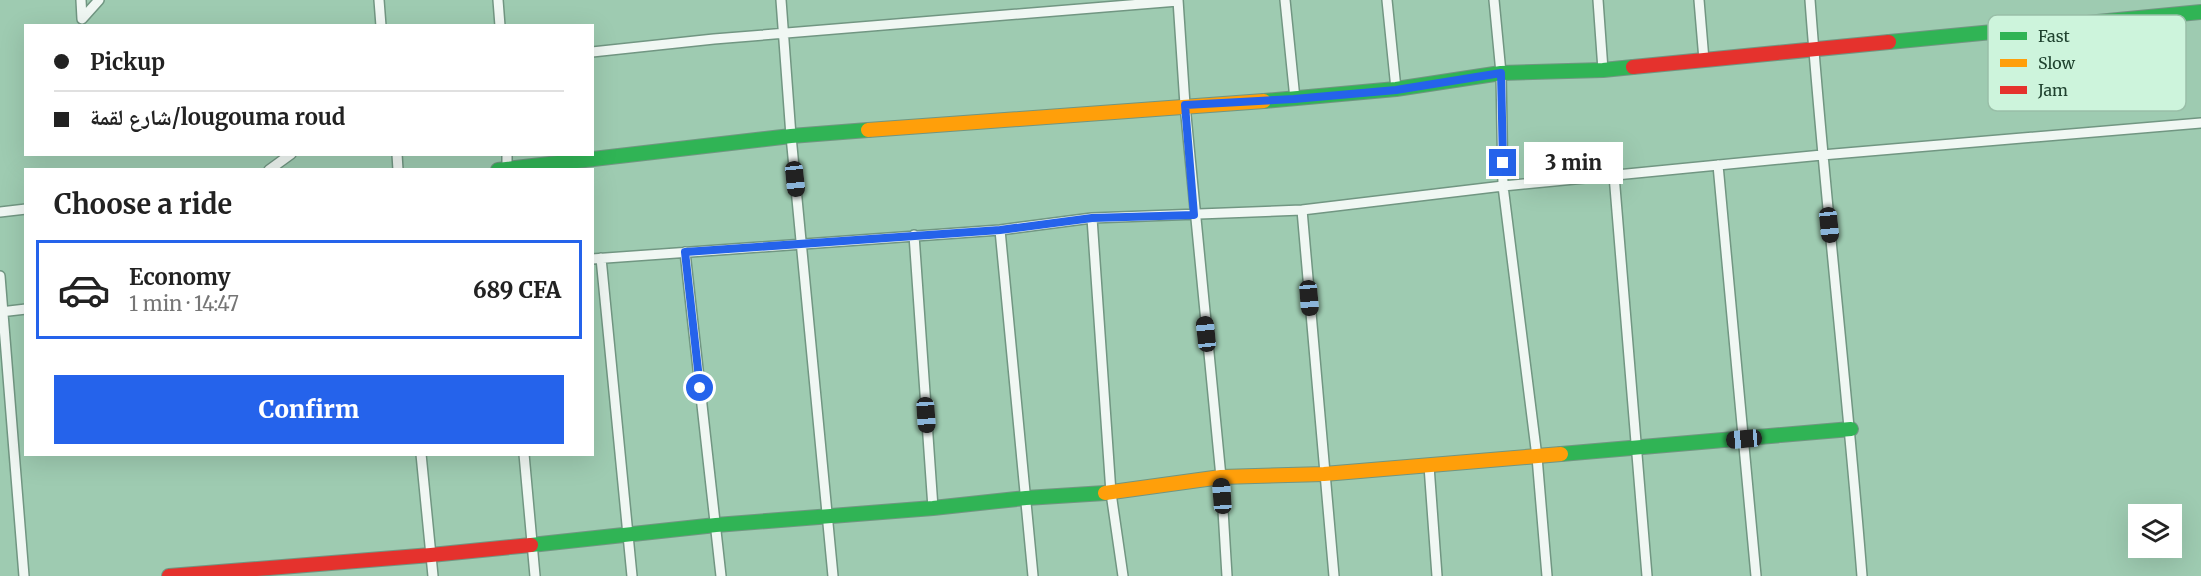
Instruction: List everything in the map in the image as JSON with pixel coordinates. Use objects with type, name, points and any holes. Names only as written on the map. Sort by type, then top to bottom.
[{"type":"street","points":[[81,0],[82,19],[99,0]]},
{"type":"street","points":[[379,0],[381,24]]},
{"type":"street","points":[[498,0],[500,24]]},
{"type":"street","points":[[781,0],[791,136],[833,576]]},
{"type":"street","points":[[1285,0],[1294,99]]},
{"type":"street","points":[[1387,0],[1396,90]]},
{"type":"street","points":[[1494,0],[1501,73],[1503,186],[1537,457],[1547,576]]},
{"type":"street","points":[[1598,0],[1603,70]]},
{"type":"street","points":[[1699,0],[1704,60]]},
{"type":"street","points":[[1809,0],[1822,155],[1851,429],[1862,576]]},
{"type":"street","points":[[594,52],[1178,1],[1194,215],[1221,477],[1227,576]]},
{"type":"street","points":[[2170,15],[2201,12]]},
{"type":"street","points":[[516,168],[791,136],[1185,105],[1294,99],[1396,90],[1501,73],[1603,70],[1988,32]]},
{"type":"street","points":[[632,576],[597,258],[1000,230],[1092,218],[1302,210],[1614,175],[2201,123]]},
{"type":"street","points":[[272,168],[288,156]]},
{"type":"street","points":[[1718,165],[1756,576]]},
{"type":"street","points":[[1614,175],[1647,576]]},
{"type":"street","points":[[0,212],[24,209]]},
{"type":"street","points":[[1302,210],[1334,576]]},
{"type":"street","points":[[1092,218],[1111,493],[1123,576]]},
{"type":"street","points":[[1000,230],[1032,576]]},
{"type":"street","points":[[914,235],[933,508]]},
{"type":"street","points":[[685,252],[721,576]]},
{"type":"street","points":[[0,276],[1,312],[24,576]]},
{"type":"street","points":[[1,312],[24,309]]},
{"type":"street","points":[[170,576],[322,570],[533,543],[828,515],[1111,493],[1221,477],[1324,474],[1429,466],[1851,429]]},
{"type":"street","points":[[421,456],[433,576]]},
{"type":"street","points":[[524,456],[535,576]]},
{"type":"street","points":[[1429,466],[1437,576]]},
{"type":"traffic: fast","points":[[2170,15],[2201,12]]},
{"type":"traffic: fast","points":[[1889,42],[1988,32]]},
{"type":"traffic: fast","points":[[1264,101],[1396,89],[1501,73],[1633,67]]},
{"type":"traffic: fast","points":[[515,168],[791,136],[868,130]]},
{"type":"traffic: fast","points":[[1561,454],[1851,429]]},
{"type":"traffic: fast","points":[[531,545],[716,525],[1105,493]]},
{"type":"traffic: slow","points":[[868,130],[1264,101]]},
{"type":"traffic: slow","points":[[1105,493],[1221,477],[1324,474],[1561,454]]},
{"type":"traffic: jam","points":[[1633,67],[1889,42]]},
{"type":"traffic: jam","points":[[169,576],[531,545]]},
{"type":"route","points":[[700,388],[685,252],[1000,230],[1092,218],[1194,215],[1185,105],[1396,90],[1501,73],[1503,163]]}]
